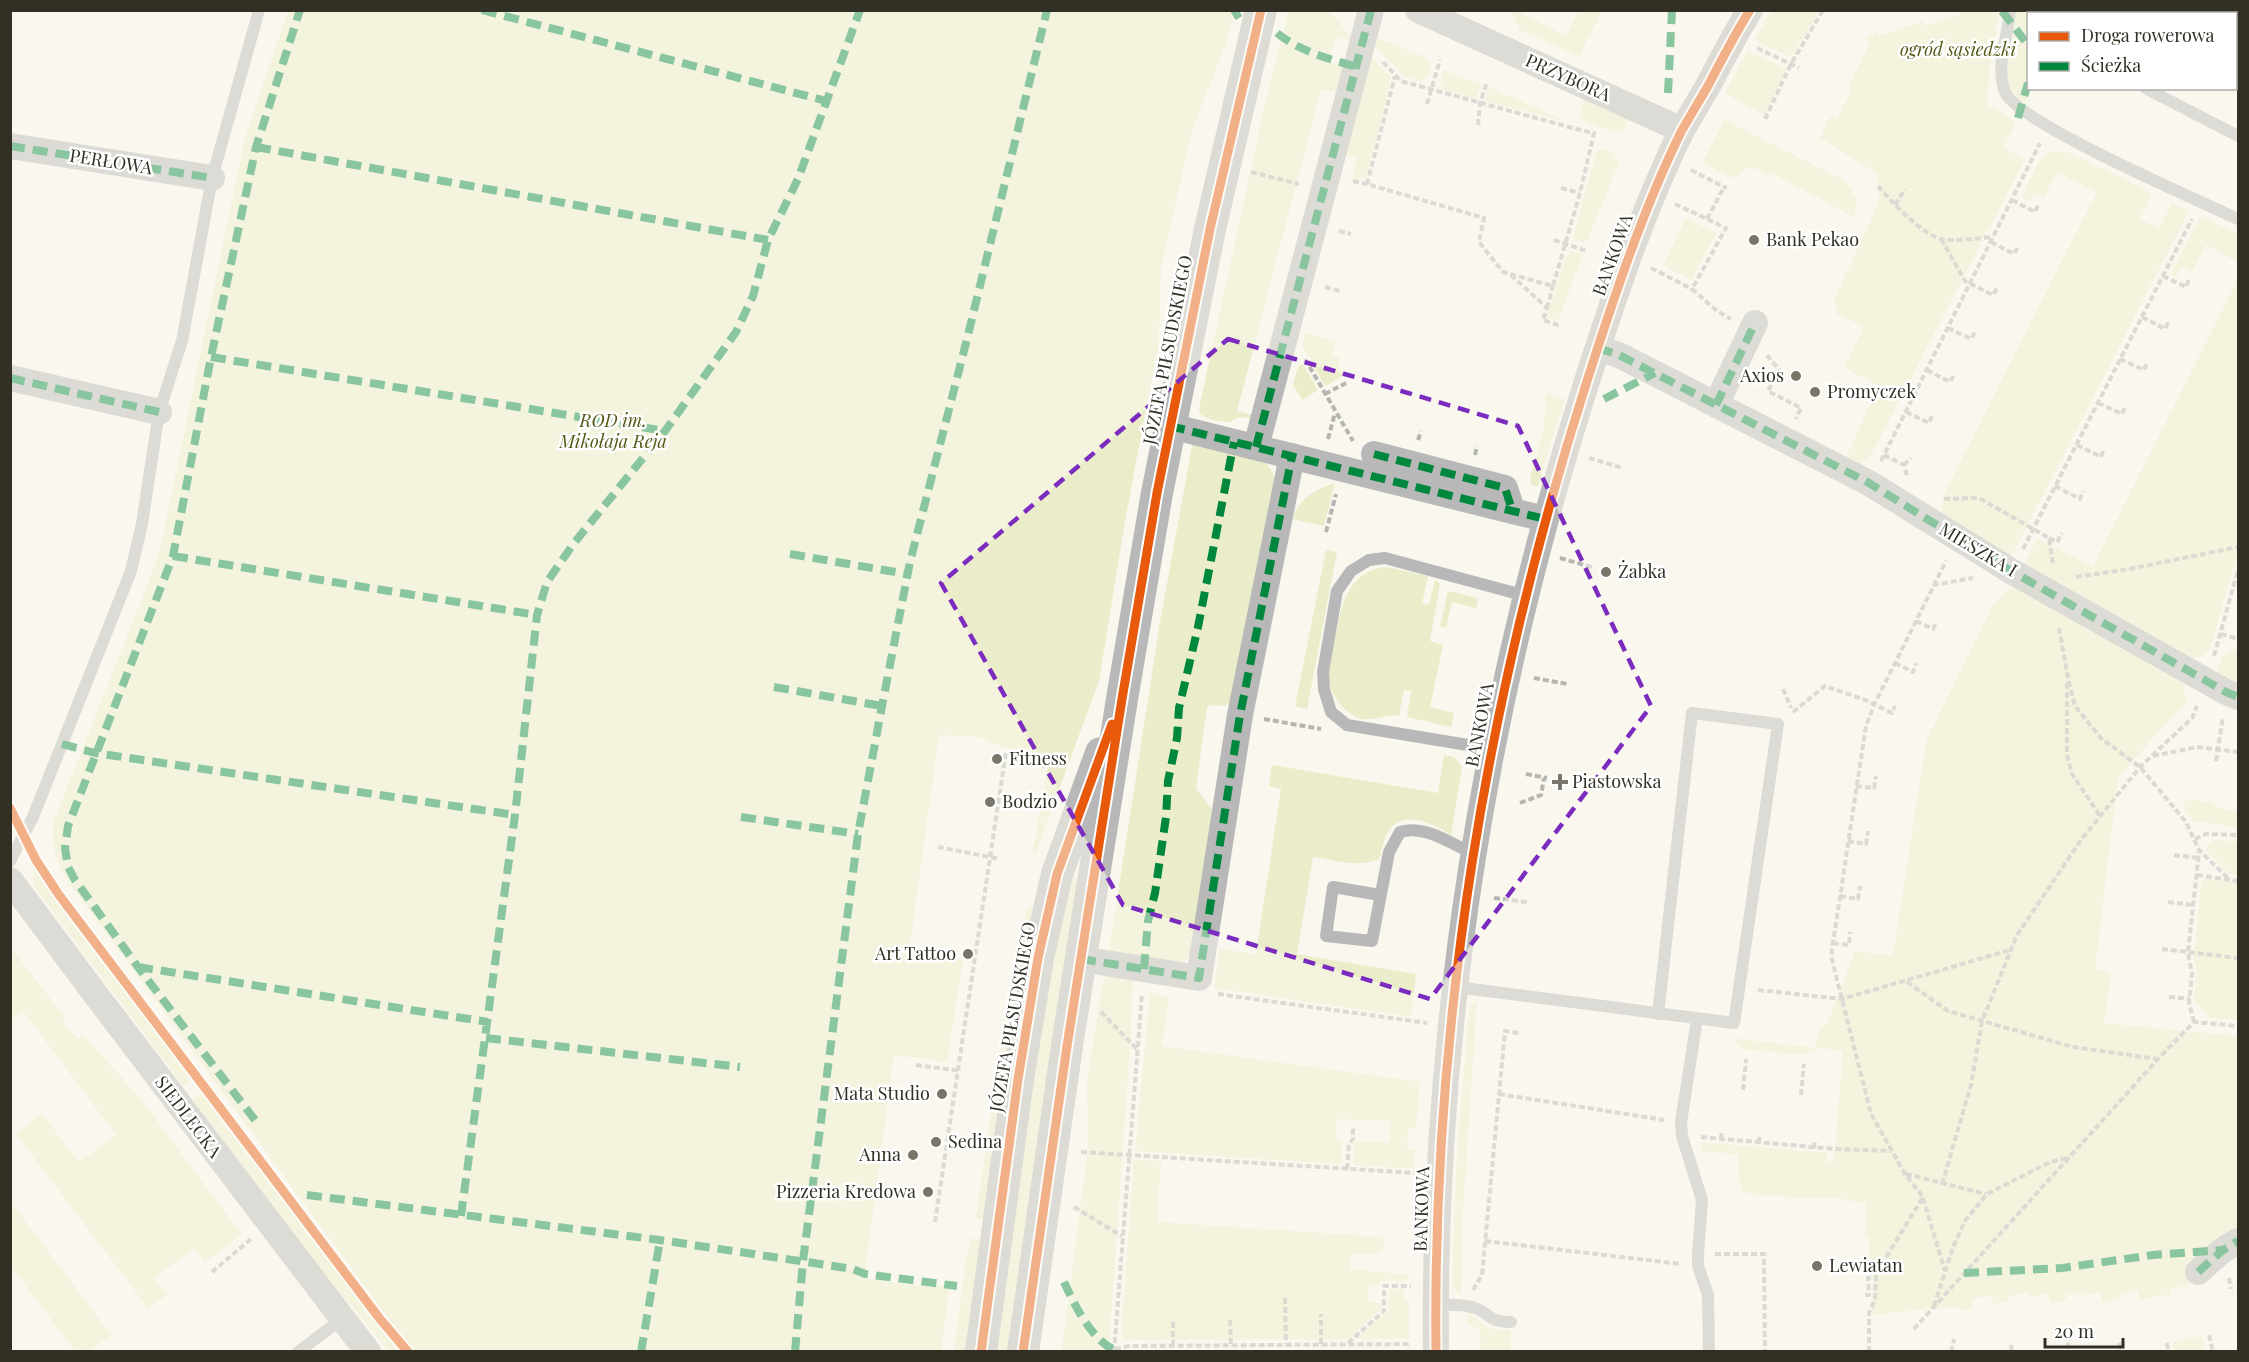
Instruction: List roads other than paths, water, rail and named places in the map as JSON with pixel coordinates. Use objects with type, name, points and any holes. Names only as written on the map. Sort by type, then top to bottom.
[{"type":"street","name":"JÓZEFA PIŁSUDSKIEGO","points":[[1023,1352],[1122,699],[1170,426],[1224,163],[1261,10]]},
{"type":"street","points":[[1256,447],[1371,10]]},
{"type":"street","name":"PRZYBORA","points":[[1418,10],[1682,130]]},
{"type":"street","points":[[1682,130],[1750,10]]},
{"type":"street","name":"BANKOWA","points":[[1425,1348],[1436,1304],[1442,1134],[1456,987],[1474,854],[1492,749],[1545,519],[1635,238],[1682,130]]},
{"type":"street","name":"PERŁOWA","points":[[10,146],[212,178]]},
{"type":"street","points":[[1716,405],[1755,322]]},
{"type":"street","name":"MIESZKA I","points":[[1598,348],[1619,355],[1869,483],[2057,599],[2224,690]]},
{"type":"street","points":[[10,378],[159,412]]},
{"type":"street","points":[[1170,426],[1545,519]]},
{"type":"street","points":[[1374,454],[1505,488],[1512,510]]},
{"type":"street","points":[[1081,959],[1199,978],[1240,715],[1292,456]]},
{"type":"street","name":"JÓZEFA PIŁSUDSKIEGO","points":[[981,1352],[1018,1079],[1044,927],[1057,874],[1122,699]]},
{"type":"street","name":"SIEDLECKA","points":[[10,880],[368,1352]]},
{"type":"street","points":[[2198,1272],[2223,1250],[2238,1241]]},
{"type":"lane","points":[[10,861],[33,817],[132,571],[142,524],[159,412],[182,341],[212,178],[259,10]]},
{"type":"lane","points":[[2010,10],[2001,65],[2006,94],[2011,103],[2047,127],[2238,219]]},
{"type":"lane","points":[[2149,90],[2238,136]]},
{"type":"lane","points":[[1492,749],[1347,725],[1331,712],[1324,689],[1323,672],[1337,591],[1351,571],[1369,560],[1385,558],[1526,596]]},
{"type":"lane","points":[[1456,987],[1658,1014],[1734,1023],[1778,724],[1692,712],[1658,1014]]},
{"type":"lane","points":[[1380,895],[1333,887],[1326,936],[1372,941],[1389,852],[1400,832],[1411,828],[1433,835],[1474,854]]},
{"type":"lane","points":[[1697,1019],[1681,1122],[1682,1136],[1702,1200],[1698,1260],[1708,1295],[1709,1352]]},
{"type":"lane","points":[[1436,1304],[1463,1306],[1479,1310],[1492,1320],[1511,1322]]},
{"type":"lane","points":[[298,1352],[342,1319]]},
{"type":"place","name":"Bank Pekao","points":[[1754,240]]},
{"type":"place","name":"Axios","points":[[1796,376]]},
{"type":"place","name":"Promyczek","points":[[1815,392]]},
{"type":"place","name":"Żabka","points":[[1606,572]]},
{"type":"place","name":"Fitness","points":[[997,759]]},
{"type":"place","name":"Piastowska","points":[[1560,782]]},
{"type":"place","name":"Bodzio","points":[[990,802]]},
{"type":"place","name":"Art Tattoo","points":[[968,954]]},
{"type":"place","name":"Mata Studio","points":[[942,1094]]},
{"type":"place","name":"Sedina","points":[[936,1142]]},
{"type":"place","name":"Anna","points":[[913,1155]]},
{"type":"place","name":"Pizzeria Kredowa","points":[[928,1192]]},
{"type":"place","name":"Lewiatan","points":[[1817,1266]]},
{"type":"park label","name":"ogród sąsiedzki","points":[[1958,50]]},
{"type":"park label","name":"ROD im. Mikołaja Reja","points":[[613,431]]}]
